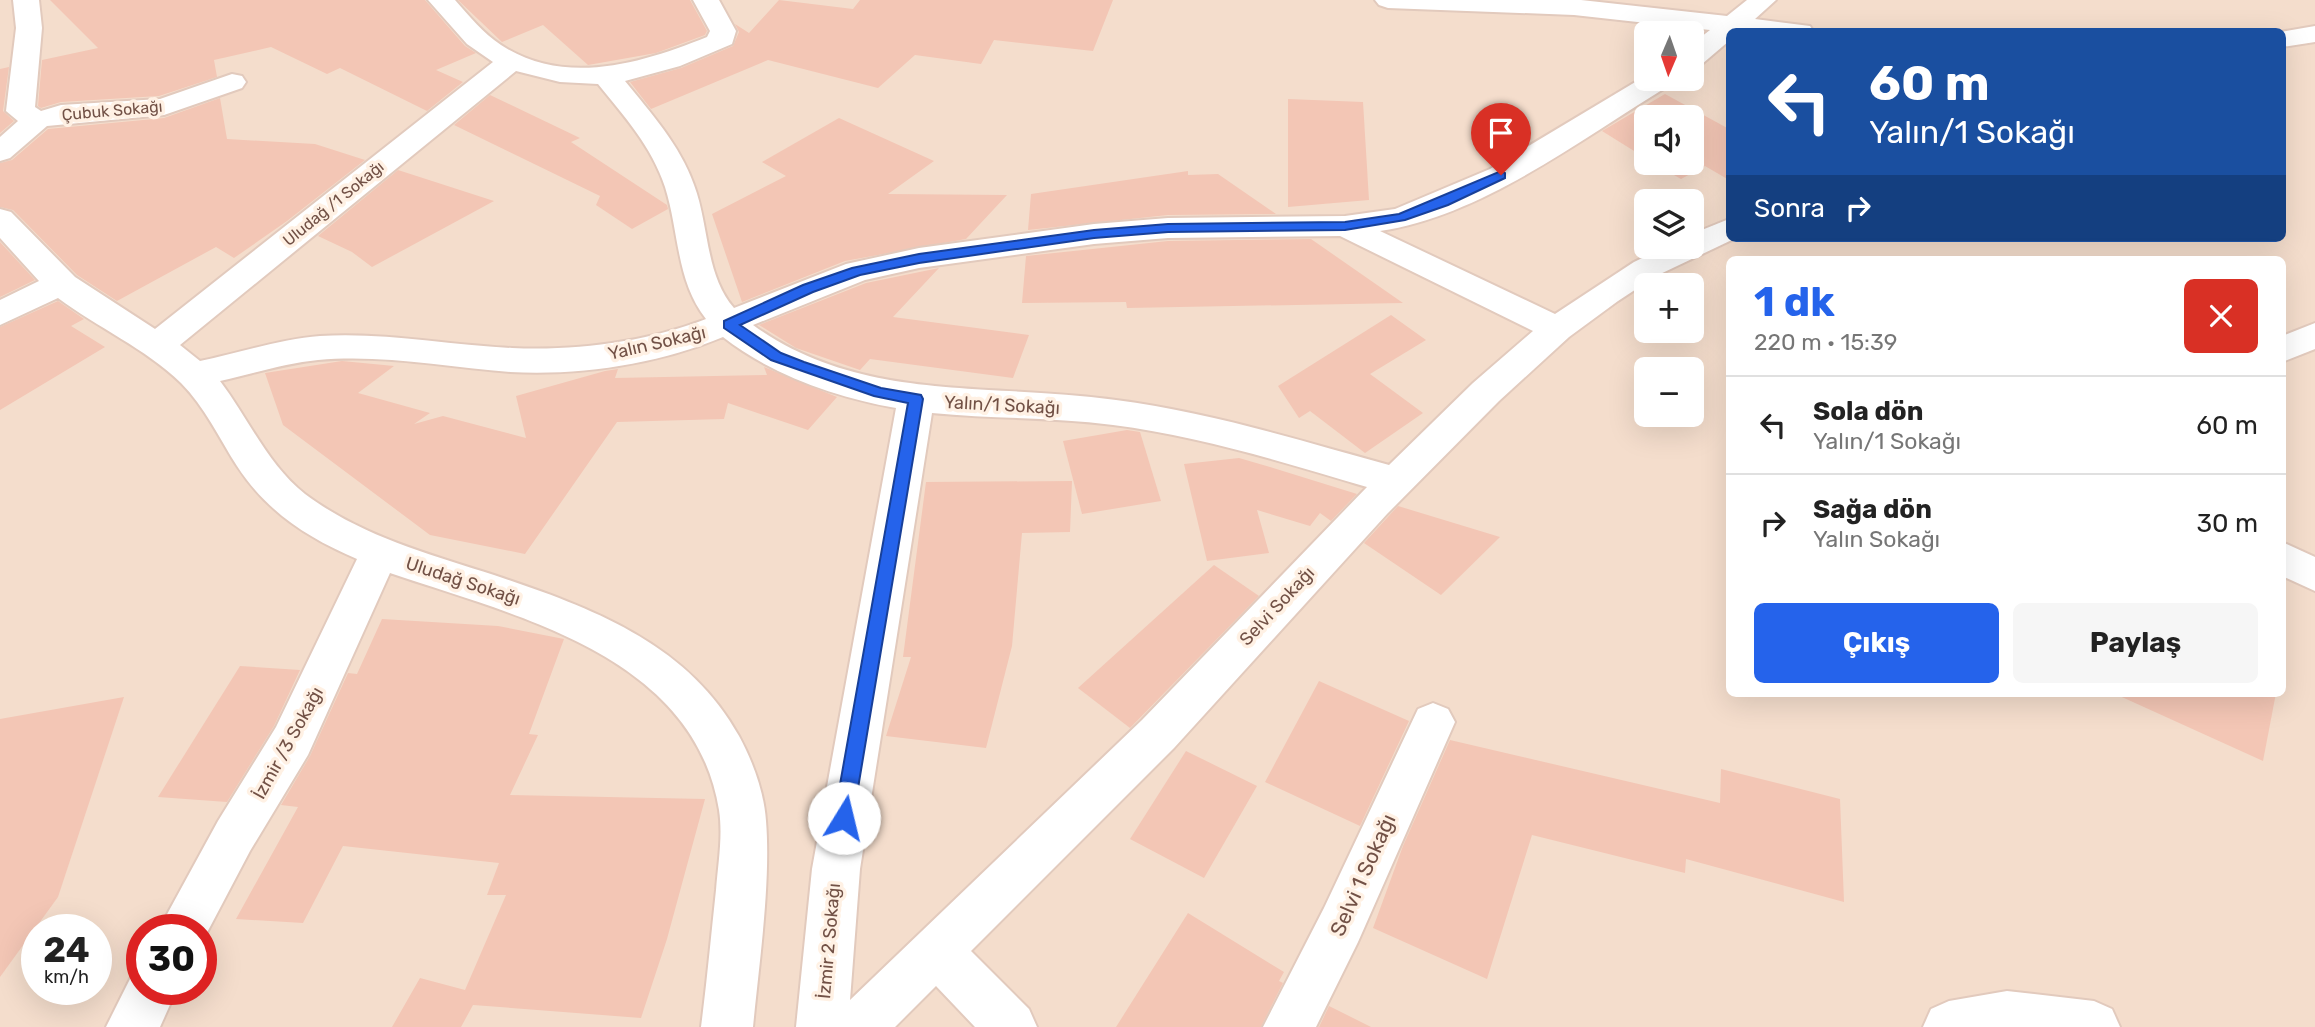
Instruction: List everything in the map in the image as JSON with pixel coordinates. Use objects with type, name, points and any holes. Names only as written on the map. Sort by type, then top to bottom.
[{"type":"street","points":[[26,0],[29,28],[20,111],[37,120]]},
{"type":"street","points":[[441,0],[490,50],[511,61],[547,72],[607,78],[659,66],[723,38],[723,32],[706,0]]},
{"type":"street","points":[[1388,0],[1574,7],[1768,28]]},
{"type":"street","points":[[1731,28],[1763,0]]},
{"type":"street","points":[[1704,49],[1726,32]]},
{"type":"street","points":[[2286,38],[2315,34]]},
{"type":"street","name":"Uludağ /1 Sokağı","points":[[156,346],[511,61]]},
{"type":"street","name":"Yalın/1 Sokağı","points":[[607,78],[637,114],[673,168],[687,215],[696,266],[710,302],[729,324],[776,356],[879,393],[916,399],[1138,416],[1267,444],[1396,481]]},
{"type":"street","name":"Çubuk Sokağı","points":[[0,152],[37,120],[61,114],[141,111],[164,107],[232,82]]},
{"type":"street","name":"Yalın Sokağı","points":[[194,374],[318,348],[373,348],[513,360],[590,358],[685,340],[729,324],[808,288],[857,271],[919,258],[1094,234],[1168,228],[1345,226],[1401,218],[1501,175],[1640,91]]},
{"type":"street","name":"Uludağ Sokağı","points":[[0,219],[61,283],[194,374],[256,465],[290,503],[351,540],[534,604],[609,637],[669,679],[708,718],[729,754],[742,812],[741,870],[727,1027]]},
{"type":"street","points":[[1345,226],[1557,330]]},
{"type":"street","name":"Selvi Sokağı","points":[[859,1027],[938,953],[1158,734],[1396,481],[1486,392],[1557,330],[1606,293],[1645,269],[1726,242]]},
{"type":"street","points":[[0,314],[61,283]]},
{"type":"street","points":[[2286,348],[2315,335]]},
{"type":"street","name":"İzmir 2 Sokağı","points":[[822,1027],[836,869],[916,399]]},
{"type":"street","name":"İzmir /3 Sokağı","points":[[191,914],[234,836],[292,741],[323,680],[380,552]]},
{"type":"street","points":[[2286,560],[2315,575]]},
{"type":"street","name":"Selvi 1 Sokağı","points":[[1289,1027],[1341,925],[1433,722]]},
{"type":"street","points":[[938,953],[1011,1027]]},
{"type":"street","points":[[132,1027],[144,1005]]},
{"type":"street","points":[[1949,1027],[2007,1017],[2094,1027]]},
{"type":"shaded area","points":[[0,0],[2315,0],[2315,1027],[0,1027]]},
{"type":"building","points":[[50,0],[425,0],[465,46],[476,53],[436,70],[463,82],[427,111],[340,68],[327,74],[271,47],[214,60],[217,77],[159,96],[61,102],[41,108],[38,106],[42,60],[98,48]]},
{"type":"building","points":[[458,0],[690,0],[707,31],[705,35],[656,53],[588,65],[543,25],[502,42]]},
{"type":"building","points":[[779,0],[853,9],[860,0],[1113,0],[1093,51],[994,40],[981,64],[915,55],[878,88],[768,60],[651,109],[630,82],[681,68],[733,46],[739,32],[735,24],[749,33]]},
{"type":"building","points":[[9,67],[3,111],[14,121],[0,133],[0,69]]},
{"type":"building","points":[[1665,94],[1685,105],[1646,105]]},
{"type":"building","points":[[490,95],[580,138],[571,142],[667,205],[668,209],[632,229],[596,205],[600,196],[454,125]]},
{"type":"building","points":[[220,98],[227,139],[315,144],[365,160],[287,221],[234,258],[216,247],[117,301],[77,275],[13,210],[0,207],[0,163],[12,160],[48,129],[164,118]]},
{"type":"building","points":[[1288,99],[1363,102],[1369,200],[1288,207]]},
{"type":"building","points":[[1634,112],[1634,151],[1602,131]]},
{"type":"building","points":[[1704,115],[1726,127],[1726,178],[1705,166]]},
{"type":"building","points":[[839,118],[934,161],[888,194],[1007,195],[966,239],[845,261],[742,302],[712,214],[786,176],[762,162]]},
{"type":"building","points":[[398,170],[494,201],[372,267],[352,252],[318,236]]},
{"type":"building","points":[[1188,171],[1188,175],[1218,174],[1276,214],[1168,215],[1028,230],[1031,194]]},
{"type":"building","points":[[1311,239],[1403,303],[1127,308],[1126,302],[1022,303],[1026,256],[1168,241]]},
{"type":"building","points":[[0,242],[35,280],[0,297]]},
{"type":"building","points":[[939,268],[893,317],[1029,335],[1013,378],[870,359],[860,370],[796,348],[759,325],[866,283]]},
{"type":"building","points":[[58,301],[84,319],[71,326],[105,347],[0,410],[0,327]]},
{"type":"building","points":[[1391,315],[1426,340],[1370,374],[1423,413],[1365,453],[1310,411],[1299,418],[1278,386]]},
{"type":"building","points":[[342,361],[394,366],[358,393],[430,413],[414,424],[443,416],[526,438],[516,396],[618,369],[615,378],[767,375],[764,367],[837,397],[808,430],[728,403],[724,419],[617,422],[525,554],[430,535],[283,425],[265,373]]},
{"type":"building","points":[[1127,430],[1140,432],[1161,501],[1082,514],[1063,441]]},
{"type":"building","points":[[1239,458],[1357,494],[1331,521],[1320,513],[1310,526],[1257,510],[1269,553],[1207,561],[1184,464]]},
{"type":"building","points":[[1072,481],[1070,532],[1022,533],[1012,646],[986,748],[886,736],[911,657],[903,657],[926,482]]},
{"type":"building","points":[[1398,506],[1500,537],[1441,595],[1364,543]]},
{"type":"building","points":[[1214,565],[1259,596],[1130,728],[1078,688]]},
{"type":"building","points":[[382,619],[498,626],[564,639],[529,734],[538,735],[510,795],[705,799],[667,939],[641,1018],[473,1005],[461,1027],[392,1027],[420,978],[465,990],[506,895],[487,895],[499,863],[343,846],[303,923],[236,919],[298,807],[281,805],[310,756],[348,673],[357,674]]},
{"type":"building","points":[[240,666],[300,670],[274,726],[227,802],[158,797]]},
{"type":"building","points":[[1319,681],[1409,721],[1360,826],[1265,782]]},
{"type":"building","points":[[124,697],[58,897],[46,914],[21,914],[21,948],[0,977],[0,719]]},
{"type":"building","points":[[2122,697],[2275,697],[2263,761]]},
{"type":"building","points":[[1450,740],[1720,803],[1721,769],[1840,799],[1844,902],[1686,859],[1685,873],[1532,835],[1487,979],[1373,928],[1403,846]]},
{"type":"building","points":[[1186,751],[1257,786],[1204,878],[1130,839]]},
{"type":"building","points":[[1188,913],[1284,972],[1279,981],[1283,983],[1261,1027],[1116,1027]]},
{"type":"building","points":[[1329,1006],[1371,1027],[1319,1027]]},
{"type":"route","points":[[844,818],[899,512],[916,399],[879,393],[799,366],[776,356],[729,324],[770,308],[808,288],[857,271],[919,258],[1094,234],[1168,228],[1345,226],[1401,218],[1501,175]]}]
